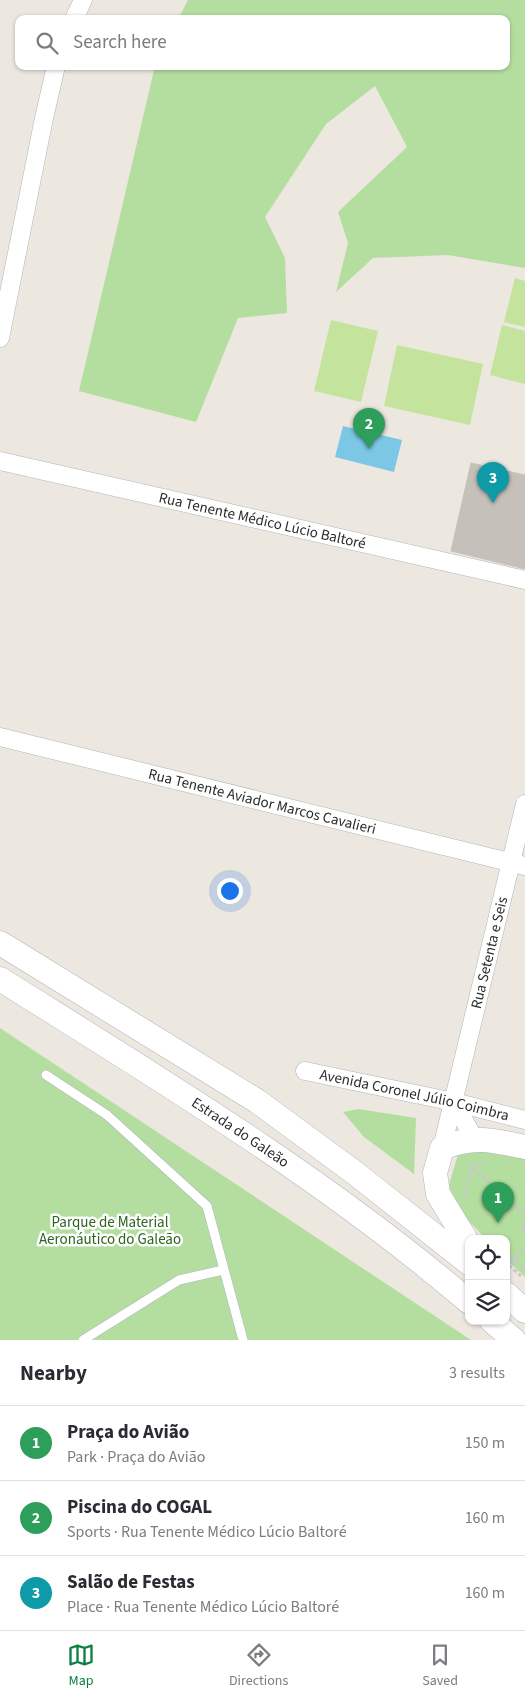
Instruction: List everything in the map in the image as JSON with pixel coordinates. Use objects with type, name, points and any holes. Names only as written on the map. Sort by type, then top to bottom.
[{"type":"main road","points":[[0,943],[257,1102],[348,1167],[465,1260]]},
{"type":"main road","name":"Estrada do Galeão","points":[[0,979],[234,1126],[304,1174],[465,1299]]},
{"type":"main road","points":[[465,1238],[438,1194],[435,1173],[458,1143],[525,1147]]},
{"type":"main road","points":[[510,1298],[525,1312]]},
{"type":"main road","points":[[497,1325],[514,1340]]},
{"type":"street","points":[[76,15],[83,0]]},
{"type":"street","points":[[0,338],[55,70]]},
{"type":"street","name":"Rua Tenente Médico Lúcio Baltoré","points":[[0,462],[525,580]]},
{"type":"street","name":"Rua Tenente Aviador Marcos Cavalieri","points":[[0,737],[518,864]]},
{"type":"street","name":"Rua Setenta e Seis","points":[[458,1143],[454,1102],[518,864],[525,804]]},
{"type":"street","name":"Avenida Coronel Júlio Coimbra","points":[[305,1072],[454,1102],[525,1120]]},
{"type":"street","points":[[454,1102],[458,1143]]},
{"type":"lane","points":[[46,1075],[107,1115],[206,1206],[243,1340]]},
{"type":"lane","points":[[83,1340],[178,1280],[223,1270]]},
{"type":"path","points":[[458,1143],[472,1168],[525,1214]]},
{"type":"path","points":[[464,1200],[472,1168],[487,1160]]},
{"type":"path","points":[[525,1222],[523,1229],[525,1234]]},
{"type":"path","points":[[510,1264],[525,1248]]},
{"type":"path","points":[[510,1255],[525,1269]]},
{"type":"path","points":[[510,1268],[525,1280]]},
{"type":"green space","points":[[188,0],[525,0],[525,268],[448,255],[373,258],[336,292],[348,243],[338,212],[407,147],[375,86],[326,124],[265,217],[285,258],[287,313],[238,318],[196,422],[79,391],[154,70],[510,70],[510,15],[180,15]]},
{"type":"green space","points":[[515,278],[525,281],[525,327],[504,322]]},
{"type":"green space","points":[[331,320],[378,331],[361,402],[314,391]]},
{"type":"green space","points":[[502,325],[525,331],[525,384],[490,375]]},
{"type":"green space","points":[[397,345],[483,364],[470,425],[384,406]]},
{"type":"green space","name":"Parque de Material Aeronáutico do Galeão","points":[[0,1028],[471,1340],[0,1340]]},
{"type":"green space","points":[[358,1109],[416,1118],[414,1174],[364,1137],[343,1112]]},
{"type":"green space","points":[[487,1147],[525,1156],[525,1277],[510,1263],[510,1235],[482,1235],[456,1208],[449,1185],[458,1154]]},
{"type":"water","points":[[343,426],[402,440],[394,472],[335,457]]},
{"type":"building","points":[[471,463],[525,475],[525,569],[451,551]]},
{"type":"place","name":"Piscina do COGAL","points":[[369,449]]},
{"type":"place","name":"Salão de Festas","points":[[493,503]]},
{"type":"place","name":"Praça do Avião","points":[[498,1223]]}]
